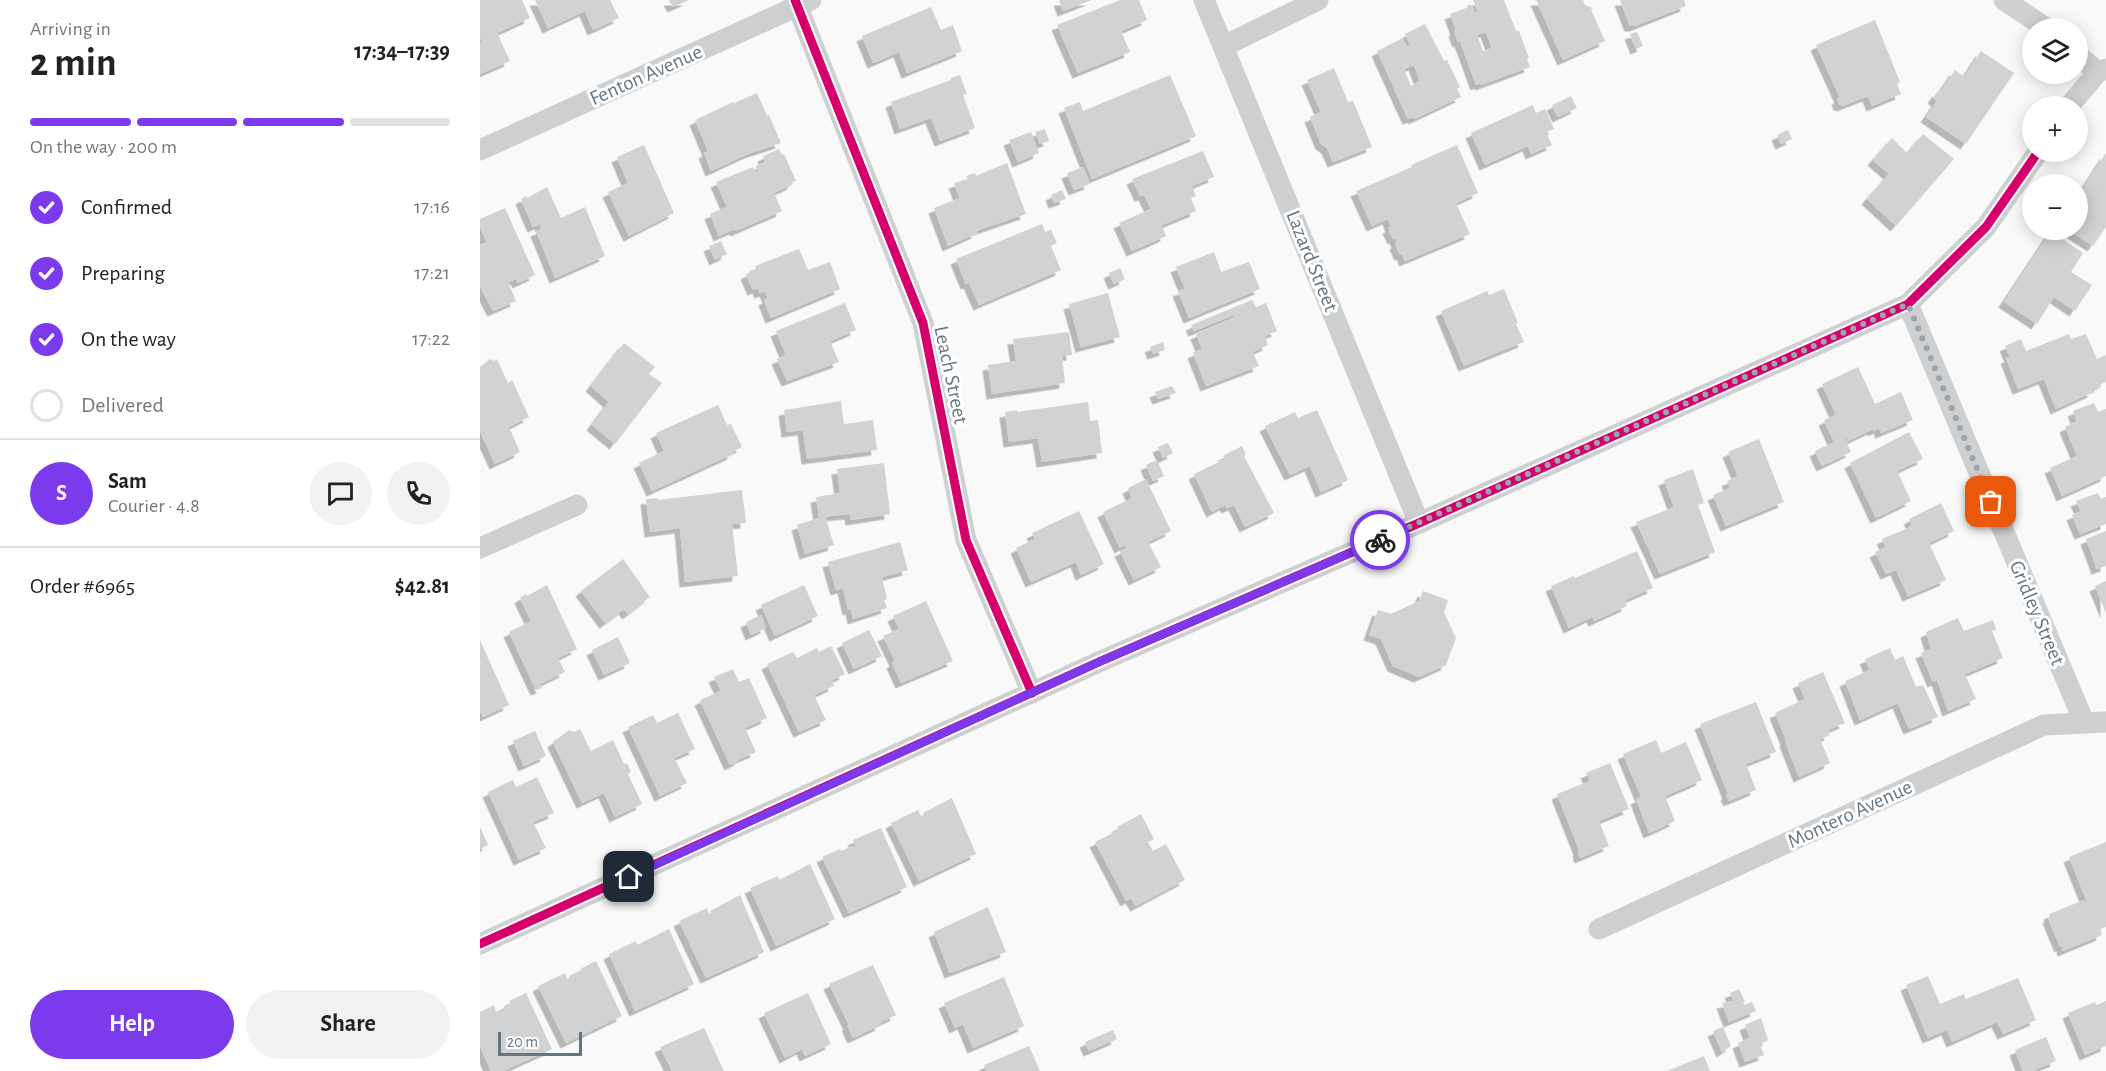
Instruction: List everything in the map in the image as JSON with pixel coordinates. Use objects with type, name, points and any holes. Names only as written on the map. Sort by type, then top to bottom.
[{"type":"street","name":"Lazard Street","points":[[1204,0],[1419,523]]},
{"type":"street","points":[[1224,46],[1318,0]]},
{"type":"street","points":[[2004,0],[2031,18]]},
{"type":"street","name":"Fenton Avenue","points":[[480,150],[802,2]]},
{"type":"street","name":"Leach Street","points":[[802,2],[922,323],[966,540],[1032,693]]},
{"type":"street","points":[[2078,96],[2102,71],[2088,62]]},
{"type":"street","points":[[480,944],[1101,661],[1419,523],[1908,304],[1986,227],[2031,162]]},
{"type":"street","name":"Gridley Street","points":[[1908,304],[2084,722]]},
{"type":"street","points":[[480,549],[577,505]]},
{"type":"street","name":"Montero Avenue","points":[[1599,929],[2044,725],[2106,722]]},
{"type":"building","points":[[480,0],[522,0],[530,18],[497,33],[510,61],[480,74],[480,43],[482,42]]},
{"type":"building","points":[[535,0],[610,0],[619,18],[593,30],[585,11],[548,28]]},
{"type":"building","points":[[669,0],[689,0],[673,7]]},
{"type":"building","points":[[1059,0],[1092,0],[1063,11]]},
{"type":"building","points":[[1120,0],[1139,0],[1147,20],[1121,31],[1130,52],[1078,73],[1057,25]]},
{"type":"building","points":[[1473,0],[1504,0],[1516,31],[1519,31],[1530,67],[1476,85],[1460,41],[1458,42],[1450,14],[1472,6],[1475,13],[1478,12]],"holes":[[[1486,32],[1492,48],[1483,51],[1477,35]]]},
{"type":"building","points":[[1536,0],[1583,0],[1585,5],[1593,8],[1591,10],[1605,41],[1563,60]]},
{"type":"building","points":[[1620,0],[1684,0],[1686,6],[1630,26]]},
{"type":"building","points":[[931,7],[941,30],[953,25],[962,51],[907,73],[899,52],[873,63],[862,36]]},
{"type":"building","points":[[1875,20],[1900,82],[1897,84],[1901,94],[1872,106],[1868,96],[1842,106],[1839,105],[1837,99],[1840,98],[1816,45]]},
{"type":"building","points":[[1425,24],[1460,87],[1457,89],[1461,97],[1414,119],[1414,117],[1408,119],[1377,51],[1403,38],[1406,46],[1410,45],[1405,34]],"holes":[[[1414,65],[1420,81],[1411,86],[1404,69]]]},
{"type":"building","points":[[1637,32],[1643,46],[1636,49],[1630,34]]},
{"type":"building","points":[[1981,51],[2014,73],[1966,144],[1926,117],[1937,101],[1933,98],[1955,70],[1964,77]]},
{"type":"building","points":[[1334,68],[1348,102],[1353,101],[1372,147],[1333,162],[1327,148],[1321,144],[1310,117],[1321,112],[1307,80]]},
{"type":"building","points":[[960,75],[967,94],[963,95],[975,128],[940,141],[931,118],[900,129],[891,102]]},
{"type":"building","points":[[1170,75],[1196,136],[1092,179],[1064,108],[1080,102],[1083,111]]},
{"type":"building","points":[[757,93],[781,143],[750,153],[711,171],[704,153],[708,151],[695,120],[733,102],[739,118],[734,103]]},
{"type":"building","points":[[1571,96],[1577,108],[1558,117],[1552,105]]},
{"type":"building","points":[[1533,105],[1536,113],[1545,109],[1554,129],[1546,132],[1552,145],[1531,154],[1528,146],[1485,165],[1471,133]]},
{"type":"building","points":[[1045,129],[1049,141],[1040,144],[1035,132]]},
{"type":"building","points":[[1788,130],[1792,139],[1781,144],[1777,135]]},
{"type":"building","points":[[1031,132],[1039,153],[1018,162],[1009,140]]},
{"type":"building","points":[[1923,134],[1954,159],[1896,226],[1867,199],[1889,174],[1873,160],[1892,138],[1907,153]]},
{"type":"building","points":[[644,145],[674,213],[629,236],[608,192],[628,183],[617,157]]},
{"type":"building","points":[[1457,145],[1478,193],[1456,203],[1470,234],[1405,261],[1388,228],[1391,227],[1388,219],[1372,226],[1356,191]]},
{"type":"building","points":[[779,149],[782,155],[784,154],[796,181],[774,193],[782,211],[719,236],[710,214],[727,207],[716,182],[753,167],[755,172],[758,171],[756,166],[765,162],[763,156]]},
{"type":"building","points":[[1203,151],[1214,177],[1192,186],[1196,196],[1191,198],[1196,211],[1162,225],[1166,236],[1132,251],[1119,223],[1151,209],[1144,195],[1140,196],[1132,179]]},
{"type":"building","points":[[2106,153],[2106,227],[2093,246],[2084,240],[2088,240],[2088,181]]},
{"type":"building","points":[[1007,163],[1026,214],[976,231],[977,233],[948,246],[934,208],[960,198],[954,183],[968,179],[966,176],[975,173],[976,176]]},
{"type":"building","points":[[1083,167],[1090,184],[1074,190],[1067,173]]},
{"type":"building","points":[[547,187],[561,218],[585,207],[605,256],[555,278],[536,231],[542,229],[540,224],[533,227],[521,199]]},
{"type":"building","points":[[1062,190],[1066,199],[1054,203],[1051,195]]},
{"type":"building","points":[[505,208],[535,275],[518,283],[516,279],[508,282],[516,301],[493,311],[480,286],[480,245],[487,242],[480,227],[480,219]]},
{"type":"building","points":[[1042,224],[1045,232],[1051,230],[1057,243],[1051,246],[1061,270],[979,305],[969,283],[966,284],[956,259]]},
{"type":"building","points":[[2045,240],[2064,240],[2083,253],[2071,272],[2092,285],[2075,311],[2054,297],[2037,324],[2004,302]]},
{"type":"building","points":[[721,241],[727,254],[715,260],[709,246]]},
{"type":"building","points":[[799,249],[808,270],[830,262],[840,289],[771,318],[764,300],[768,298],[765,291],[760,293],[758,288],[753,290],[746,274],[756,269],[755,266]]},
{"type":"building","points":[[1214,252],[1221,272],[1249,262],[1260,289],[1189,318],[1178,291],[1185,289],[1176,267]]},
{"type":"building","points":[[1120,268],[1125,279],[1114,284],[1109,273]]},
{"type":"building","points":[[1504,289],[1524,342],[1464,366],[1441,311],[1487,291],[1489,295]]},
{"type":"building","points":[[1108,293],[1120,337],[1081,347],[1069,304]]},
{"type":"building","points":[[1252,300],[1256,307],[1266,303],[1277,331],[1265,336],[1268,345],[1253,352],[1259,366],[1206,386],[1193,353],[1202,349],[1196,334],[1235,317],[1234,315],[1194,331],[1191,325]]},
{"type":"building","points":[[845,303],[856,330],[830,341],[839,362],[787,381],[777,359],[786,355],[776,331]]},
{"type":"building","points":[[1069,332],[1072,355],[1062,356],[1065,383],[992,394],[988,365],[1016,361],[1013,339]]},
{"type":"building","points":[[2069,334],[2071,339],[2086,334],[2097,359],[2106,355],[2106,382],[2092,389],[2093,392],[2056,409],[2044,379],[2018,389],[2006,358],[2010,357],[2005,346],[2021,339],[2026,351]]},
{"type":"building","points":[[1163,342],[1165,350],[1153,354],[1150,347]]},
{"type":"building","points":[[624,343],[655,367],[649,374],[662,383],[615,444],[592,425],[609,402],[591,386]]},
{"type":"building","points":[[490,359],[494,361],[497,359],[508,383],[512,380],[529,417],[509,427],[520,452],[495,464],[480,431],[480,367]]},
{"type":"building","points":[[1858,367],[1875,404],[1901,392],[1913,420],[1881,433],[1879,428],[1848,441],[1845,438],[1851,452],[1822,466],[1815,451],[1834,442],[1824,420],[1836,415],[1822,384]]},
{"type":"building","points":[[1172,386],[1176,393],[1158,399],[1155,392]]},
{"type":"building","points":[[841,401],[844,424],[873,420],[877,450],[807,459],[803,430],[787,432],[784,410]]},
{"type":"building","points":[[1088,402],[1090,421],[1098,420],[1102,453],[1042,462],[1038,438],[1009,442],[1005,412]]},
{"type":"building","points":[[2094,403],[2098,412],[2106,409],[2106,476],[2062,496],[2050,468],[2077,456],[2065,427],[2077,421],[2073,411]]},
{"type":"building","points":[[718,405],[727,425],[731,424],[742,447],[732,452],[733,454],[652,491],[639,463],[664,451],[656,433]]},
{"type":"building","points":[[1317,410],[1348,480],[1321,492],[1310,466],[1290,475],[1265,426],[1295,412],[1298,418]]},
{"type":"building","points":[[1909,432],[1923,459],[1897,471],[1911,501],[1876,518],[1850,463]]},
{"type":"building","points":[[1759,439],[1784,502],[1726,526],[1713,495],[1730,488],[1727,481],[1738,476],[1728,452]]},
{"type":"building","points":[[1168,443],[1173,453],[1163,458],[1158,447]]},
{"type":"building","points":[[1242,446],[1246,455],[1244,456],[1274,513],[1245,527],[1234,505],[1227,508],[1225,505],[1212,512],[1194,474],[1225,459],[1223,456]]},
{"type":"building","points":[[1157,460],[1164,476],[1153,481],[1146,465]]},
{"type":"building","points":[[884,463],[890,514],[851,520],[850,514],[819,517],[816,497],[840,493],[837,469]]},
{"type":"building","points":[[1693,469],[1704,503],[1698,505],[1715,552],[1660,574],[1636,522],[1674,507],[1664,480]]},
{"type":"building","points":[[1146,479],[1171,531],[1148,542],[1161,567],[1134,580],[1120,551],[1127,548],[1125,545],[1120,548],[1103,512],[1132,498],[1128,488]]},
{"type":"building","points":[[742,490],[746,523],[732,524],[738,576],[685,582],[680,528],[650,532],[646,499],[658,498],[658,500]]},
{"type":"building","points":[[2098,493],[2101,499],[2106,497],[2106,524],[2080,534],[2072,515],[2081,511],[2076,501]]},
{"type":"building","points":[[1941,503],[1954,531],[1929,543],[1946,580],[1908,596],[1896,570],[1886,574],[1875,552],[1886,547],[1882,539],[1908,528],[1912,524],[1909,519]]},
{"type":"building","points":[[1079,511],[1104,564],[1081,575],[1076,562],[1031,582],[1016,548],[1035,539],[1032,533]]},
{"type":"building","points":[[825,516],[834,545],[805,554],[797,525]]},
{"type":"building","points":[[2106,531],[2106,566],[2097,569],[2086,539]]},
{"type":"building","points":[[900,542],[908,570],[882,577],[887,608],[853,619],[851,609],[848,610],[843,588],[836,590],[828,562]]},
{"type":"building","points":[[1637,551],[1653,588],[1625,600],[1627,606],[1594,621],[1592,617],[1569,628],[1551,586]]},
{"type":"building","points":[[623,559],[650,597],[628,614],[624,609],[605,623],[581,591]]},
{"type":"building","points":[[2106,581],[2106,613],[2095,586]]},
{"type":"building","points":[[547,585],[577,649],[558,658],[565,672],[540,684],[542,688],[536,690],[509,632],[531,621],[520,598]]},
{"type":"building","points":[[804,585],[818,616],[775,636],[761,605]]},
{"type":"building","points":[[1423,591],[1448,600],[1444,612],[1456,638],[1446,665],[1419,677],[1393,666],[1381,639],[1369,635],[1378,610],[1391,614],[1419,601]]},
{"type":"building","points":[[926,601],[953,661],[901,683],[892,663],[895,661],[883,636],[899,629],[893,616]]},
{"type":"building","points":[[761,615],[766,628],[751,635],[746,622]]},
{"type":"building","points":[[1958,618],[1964,631],[1993,620],[1996,629],[1992,631],[2003,658],[1965,674],[1976,699],[1948,711],[1937,680],[1933,682],[1921,653],[1931,649],[1926,632]]},
{"type":"building","points":[[869,630],[882,656],[854,669],[842,643]]},
{"type":"building","points":[[618,637],[630,663],[604,675],[592,650]]},
{"type":"building","points":[[480,640],[509,705],[483,717],[480,711]]},
{"type":"building","points":[[831,646],[845,674],[832,680],[834,686],[814,695],[826,720],[799,732],[767,664],[793,652],[797,658],[817,648],[819,652]]},
{"type":"building","points":[[1890,648],[1895,660],[1903,656],[1916,687],[1923,685],[1938,717],[1909,729],[1898,703],[1860,720],[1845,681],[1870,670],[1865,659]]},
{"type":"building","points":[[733,669],[739,682],[749,678],[767,718],[745,728],[756,752],[730,765],[700,700],[721,691],[714,677]]},
{"type":"building","points":[[1823,672],[1845,723],[1828,730],[1830,735],[1820,739],[1830,763],[1799,777],[1775,713],[1805,699],[1798,683]]},
{"type":"building","points":[[1756,702],[1776,752],[1746,764],[1756,790],[1729,801],[1700,724]]},
{"type":"building","points":[[678,713],[695,749],[674,758],[687,783],[660,796],[628,727],[653,715],[657,723]]},
{"type":"building","points":[[580,729],[591,751],[613,740],[624,764],[627,763],[631,772],[628,774],[642,804],[615,817],[604,793],[582,803],[553,742],[569,730],[574,732]]},
{"type":"building","points":[[535,731],[546,756],[524,766],[513,741]]},
{"type":"building","points":[[1656,740],[1661,753],[1686,742],[1702,780],[1665,796],[1675,821],[1649,833],[1636,799],[1641,797],[1623,754]]},
{"type":"building","points":[[1610,763],[1629,809],[1599,821],[1609,846],[1580,858],[1557,794],[1590,781],[1586,773]]},
{"type":"building","points":[[537,777],[554,813],[533,822],[546,848],[519,860],[488,792],[513,780],[516,787]]},
{"type":"building","points":[[952,798],[976,854],[919,881],[891,823],[918,810],[921,816],[924,815],[923,813]]},
{"type":"building","points":[[1141,814],[1154,839],[1148,842],[1153,851],[1166,844],[1185,880],[1136,906],[1131,898],[1126,901],[1095,842],[1119,830],[1117,827]]},
{"type":"building","points":[[480,827],[488,845],[480,849]]},
{"type":"building","points":[[881,828],[907,887],[849,913],[822,857],[840,849],[841,851],[853,846],[854,848],[856,847],[853,840]]},
{"type":"building","points":[[2106,842],[2106,927],[2100,929],[2102,935],[2063,951],[2048,918],[2049,914],[2084,900],[2085,903],[2087,902],[2069,857]]},
{"type":"building","points":[[810,864],[835,919],[776,946],[750,888],[778,876],[779,880]]},
{"type":"building","points":[[740,895],[764,952],[706,978],[679,921],[707,908],[709,914],[712,913],[710,911]]},
{"type":"building","points":[[988,907],[1006,952],[950,973],[934,932]]},
{"type":"building","points":[[669,929],[694,984],[635,1011],[609,954],[636,941],[637,945]]},
{"type":"building","points":[[596,961],[622,1016],[566,1043],[538,986],[565,973],[567,979]]},
{"type":"building","points":[[873,965],[896,1015],[853,1038],[829,984]]},
{"type":"building","points":[[1928,976],[1940,1004],[1964,994],[1966,999],[2018,978],[2036,1020],[2003,1034],[1997,1022],[1952,1042],[1947,1030],[1928,1038],[1906,985]]},
{"type":"building","points":[[1004,977],[1024,1026],[973,1048],[963,1024],[955,1028],[944,1003]]},
{"type":"building","points":[[1739,989],[1745,1002],[1743,1002],[1744,1005],[1752,1002],[1756,1011],[1729,1022],[1722,1003],[1734,1001],[1730,993]]},
{"type":"building","points":[[526,993],[552,1049],[503,1071],[491,1071],[480,1046],[480,1012],[494,1005],[496,1012],[511,1004],[509,1001]]},
{"type":"building","points":[[808,993],[831,1044],[805,1056],[802,1049],[785,1058],[764,1013]]},
{"type":"building","points":[[2106,1001],[2106,1046],[2085,1055],[2068,1013],[2095,1002],[2096,1005]]},
{"type":"building","points":[[1761,1018],[1768,1040],[1760,1044],[1764,1055],[1745,1062],[1738,1043],[1750,1038],[1745,1025]]},
{"type":"building","points":[[1723,1027],[1731,1046],[1722,1052],[1713,1031]]},
{"type":"building","points":[[704,1028],[724,1071],[672,1071],[660,1047]]},
{"type":"building","points":[[1113,1030],[1117,1039],[1089,1051],[1085,1042]]},
{"type":"building","points":[[2046,1037],[2056,1061],[2032,1071],[2023,1071],[2015,1050]]},
{"type":"building","points":[[1029,1046],[1040,1071],[987,1071],[984,1065]]},
{"type":"building","points":[[1704,1056],[1710,1071],[1667,1071]]},
{"type":"cycle path","points":[[795,0],[923,323],[966,540],[1032,693]]},
{"type":"cycle path","points":[[480,944],[1101,661],[1419,523],[1908,304],[1986,227],[2031,162]]},
{"type":"way so far","points":[[1380,540],[1908,304],[1991,502]]},
{"type":"route","points":[[629,877],[1101,661],[1380,540]]}]
